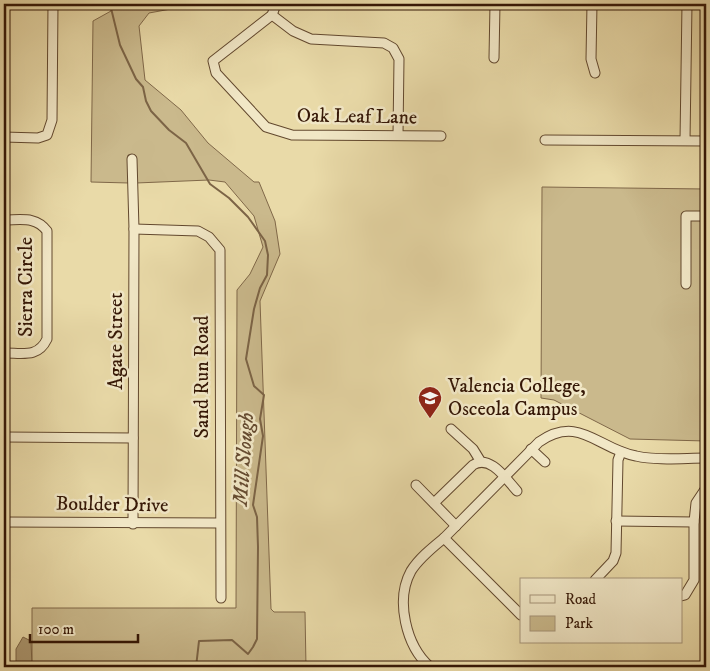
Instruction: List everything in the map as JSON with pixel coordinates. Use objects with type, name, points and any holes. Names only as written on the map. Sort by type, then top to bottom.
[{"type":"street","points":[[4,137],[38,138],[47,135],[52,120],[53,4]]},
{"type":"street","points":[[276,4],[272,15],[293,32],[310,39],[384,43],[393,48],[399,59],[398,135]]},
{"type":"street","points":[[494,4],[494,58]]},
{"type":"street","points":[[592,4],[591,59],[595,73]]},
{"type":"street","points":[[686,140],[687,4]]},
{"type":"street","name":"Oak Leaf Lane","points":[[272,15],[213,61],[216,73],[266,127],[292,135],[441,136]]},
{"type":"street","points":[[545,140],[706,141]]},
{"type":"street","name":"Agate Street","points":[[132,159],[134,230],[133,524]]},
{"type":"street","points":[[686,284],[686,216],[706,216]]},
{"type":"street","name":"Sierra Circle","points":[[4,220],[30,220],[41,223],[47,231],[47,339],[42,349],[32,354],[4,353]]},
{"type":"street","name":"Sand Run Road","points":[[134,230],[198,231],[209,237],[220,250],[221,598]]},
{"type":"street","points":[[450,428],[473,449],[480,462]]},
{"type":"street","points":[[430,667],[423,661],[415,649],[409,635],[404,604],[405,584],[412,570],[428,551],[444,538],[531,449],[548,435],[560,431],[573,431],[589,435],[615,450],[637,456],[651,458],[706,458]]},
{"type":"street","points":[[4,437],[133,438]]},
{"type":"street","points":[[531,449],[545,462]]},
{"type":"street","points":[[597,578],[614,561],[616,553],[618,460],[621,452]]},
{"type":"street","points":[[434,503],[473,464],[480,462],[487,462],[494,467],[516,491]]},
{"type":"street","points":[[416,484],[456,526]]},
{"type":"street","points":[[682,596],[685,595],[694,580],[694,522],[696,503],[706,488]]},
{"type":"street","points":[[616,521],[694,522]]},
{"type":"street","name":"Boulder Drive","points":[[4,522],[220,523]]},
{"type":"street","points":[[444,538],[520,614]]},
{"type":"green space","points":[[111,4],[198,4],[149,13],[139,26],[145,80],[181,110],[208,143],[254,182],[259,182],[275,221],[280,254],[260,301],[271,609],[274,612],[305,612],[306,667],[32,667],[32,608],[236,608],[237,290],[250,274],[263,247],[254,216],[225,182],[209,180],[136,183],[135,155],[128,155],[129,183],[91,182],[93,21],[111,11]]},
{"type":"green space","points":[[542,187],[706,189],[706,441],[630,439],[554,400],[541,398]]},
{"type":"shaded area","points":[[23,637],[31,641],[32,667],[16,667],[16,649]]},
{"type":"waterway","name":"Mill Slough","points":[[110,4],[120,45],[136,79],[143,87],[146,101],[151,111],[169,130],[186,143],[210,184],[229,198],[248,217],[265,241],[268,255],[267,275],[260,288],[254,309],[246,359],[254,386],[264,395],[260,419],[263,436],[253,505],[257,517],[258,547],[257,639],[248,654],[232,640],[199,641],[196,667]]},
{"type":"place","name":"Valencia College, Osceola Campus","points":[[430,419]]}]
